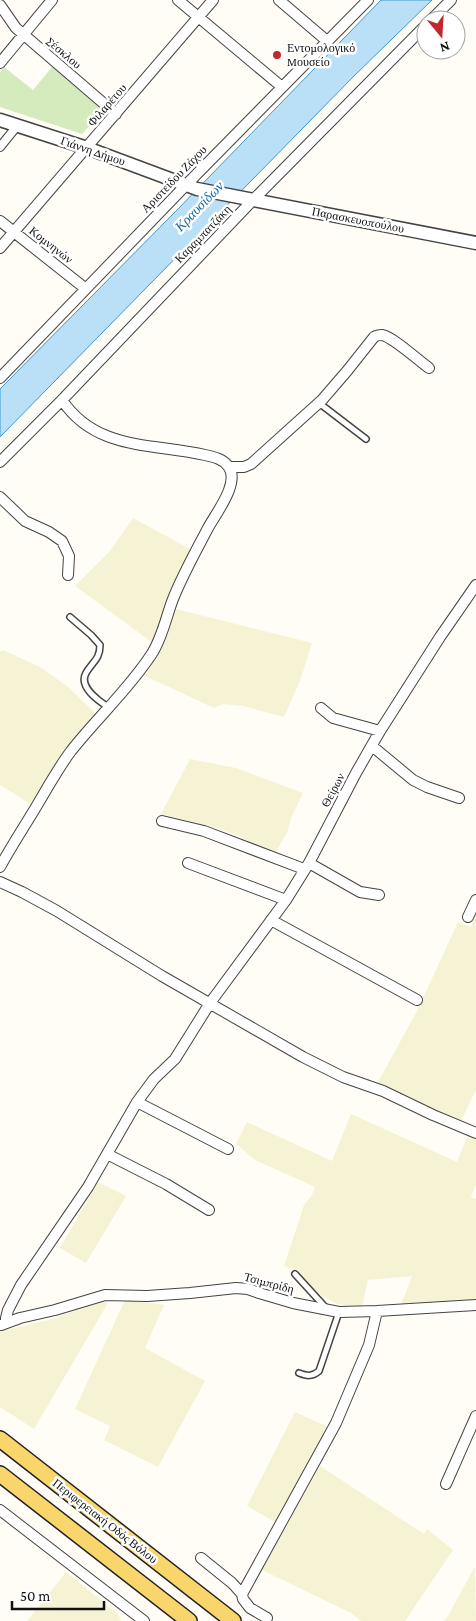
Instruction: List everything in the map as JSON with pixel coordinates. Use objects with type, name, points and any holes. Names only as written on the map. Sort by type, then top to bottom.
[{"type":"main road","name":"Περιφερειακή Οδός Βόλου","points":[[0,1439],[233,1621]]},
{"type":"main road","points":[[0,1474],[189,1621]]},
{"type":"street","points":[[0,63],[52,0]]},
{"type":"street","points":[[178,0],[282,87]]},
{"type":"street","name":"Φιλαρέτου","points":[[0,248],[213,0]]},
{"type":"street","points":[[279,0],[328,41]]},
{"type":"street","name":"Αριστείδου Ζάχου","points":[[0,378],[86,289],[191,187],[282,87],[368,0]]},
{"type":"street","points":[[441,10],[451,0]]},
{"type":"street","name":"Σέσκλου","points":[[0,6],[7,17],[24,35],[116,114]]},
{"type":"street","name":"Καραμπατζάκη","points":[[0,462],[62,400],[246,199],[416,35]]},
{"type":"street","name":"Γιάννη Δήμου","points":[[0,120],[87,148],[191,187],[246,199]]},
{"type":"street","points":[[0,147],[17,126]]},
{"type":"street","name":"Παρασκευοπούλου","points":[[246,199],[476,243]]},
{"type":"street","name":"Κομνηνών","points":[[0,221],[86,289]]},
{"type":"street","points":[[229,467],[244,467],[250,464],[318,403],[342,378],[374,337],[378,335],[390,339],[429,368]]},
{"type":"street","points":[[0,867],[69,753],[152,654],[184,575],[229,490],[232,476],[229,467],[219,459],[194,452],[150,448],[96,432],[85,426],[74,416],[62,400]]},
{"type":"street","points":[[0,497],[25,521],[49,532],[62,541],[69,556],[68,575]]},
{"type":"street","name":"Θείρων","points":[[3,1320],[21,1285],[70,1216],[138,1102],[154,1079],[175,1059],[210,1003],[286,900],[380,731],[440,637],[476,585]]},
{"type":"street","points":[[322,708],[333,718],[380,731]]},
{"type":"street","points":[[372,746],[413,780],[459,798]]},
{"type":"street","points":[[162,821],[204,831],[306,866],[360,892],[379,895]]},
{"type":"street","points":[[188,862],[286,900]]},
{"type":"street","points":[[0,882],[57,911],[162,976],[320,1066],[383,1091],[433,1115],[476,1132]]},
{"type":"street","points":[[468,917],[476,900]]},
{"type":"street","points":[[271,920],[417,1000]]},
{"type":"street","points":[[138,1102],[228,1149]]},
{"type":"street","points":[[107,1154],[166,1184],[209,1210]]},
{"type":"street","name":"Τσιμπρίδη","points":[[3,1320],[106,1295],[147,1296],[236,1288],[248,1289],[293,1303],[339,1312],[476,1305]]},
{"type":"street","points":[[242,1594],[336,1423],[369,1344],[377,1311]]},
{"type":"street","points":[[446,1484],[476,1416]]},
{"type":"street","points":[[0,1510],[144,1621]]},
{"type":"street","points":[[201,1558],[232,1583],[242,1594],[246,1604],[267,1618]]},
{"type":"lane","points":[[318,403],[366,439]]},
{"type":"lane","points":[[70,617],[91,635],[100,646],[100,655],[85,674],[84,679],[85,685],[95,699],[109,707]]},
{"type":"lane","points":[[295,1274],[328,1310]]},
{"type":"lane","points":[[299,1373],[309,1376],[319,1372],[339,1312]]},
{"type":"shaded area","points":[[133,518],[192,550],[153,643],[75,586],[110,551]]},
{"type":"shaded area","points":[[176,609],[312,643],[300,681],[284,717],[243,706],[223,704],[214,708],[145,676],[160,652]]},
{"type":"shaded area","points":[[3,650],[40,667],[67,686],[96,714],[76,737],[32,805],[0,785],[0,652]]},
{"type":"shaded area","points":[[190,759],[236,768],[303,793],[291,818],[287,833],[275,853],[258,847],[237,835],[161,814]]},
{"type":"shaded area","points":[[476,911],[476,1090],[460,1123],[377,1084],[417,1011],[458,922],[471,927]]},
{"type":"shaded area","points":[[351,1114],[457,1162],[468,1134],[476,1137],[476,1184],[471,1197],[476,1199],[476,1301],[401,1305],[412,1276],[368,1280],[362,1307],[337,1304],[318,1293],[298,1274],[299,1270],[284,1266],[304,1205],[312,1195],[315,1187],[255,1160],[236,1144],[247,1122],[332,1161]]},
{"type":"shaded area","points":[[98,1182],[126,1196],[86,1263],[60,1248]]},
{"type":"shaded area","points":[[125,1300],[164,1305],[145,1348],[205,1381],[158,1467],[104,1440],[110,1426],[75,1409]]},
{"type":"shaded area","points":[[100,1301],[108,1303],[34,1429],[0,1407],[0,1331],[49,1320]]},
{"type":"shaded area","points":[[295,1412],[330,1428],[277,1523],[247,1506]]},
{"type":"shaded area","points":[[320,1466],[424,1534],[427,1529],[453,1550],[405,1621],[361,1621],[351,1613],[262,1570]]},
{"type":"shaded area","points":[[475,1566],[476,1621],[444,1621],[448,1616]]},
{"type":"shaded area","points":[[66,1572],[118,1614],[121,1621],[27,1621]]},
{"type":"green space","points":[[53,66],[105,110],[82,134],[0,107],[0,73],[4,67],[33,90]]},
{"type":"water","name":"Κραυσίδων","points":[[381,0],[432,0],[422,10],[416,10],[416,16],[353,77],[0,437],[0,389]]},
{"type":"place","name":"Εντομολογικό Mουσείο","points":[[277,55]]}]
